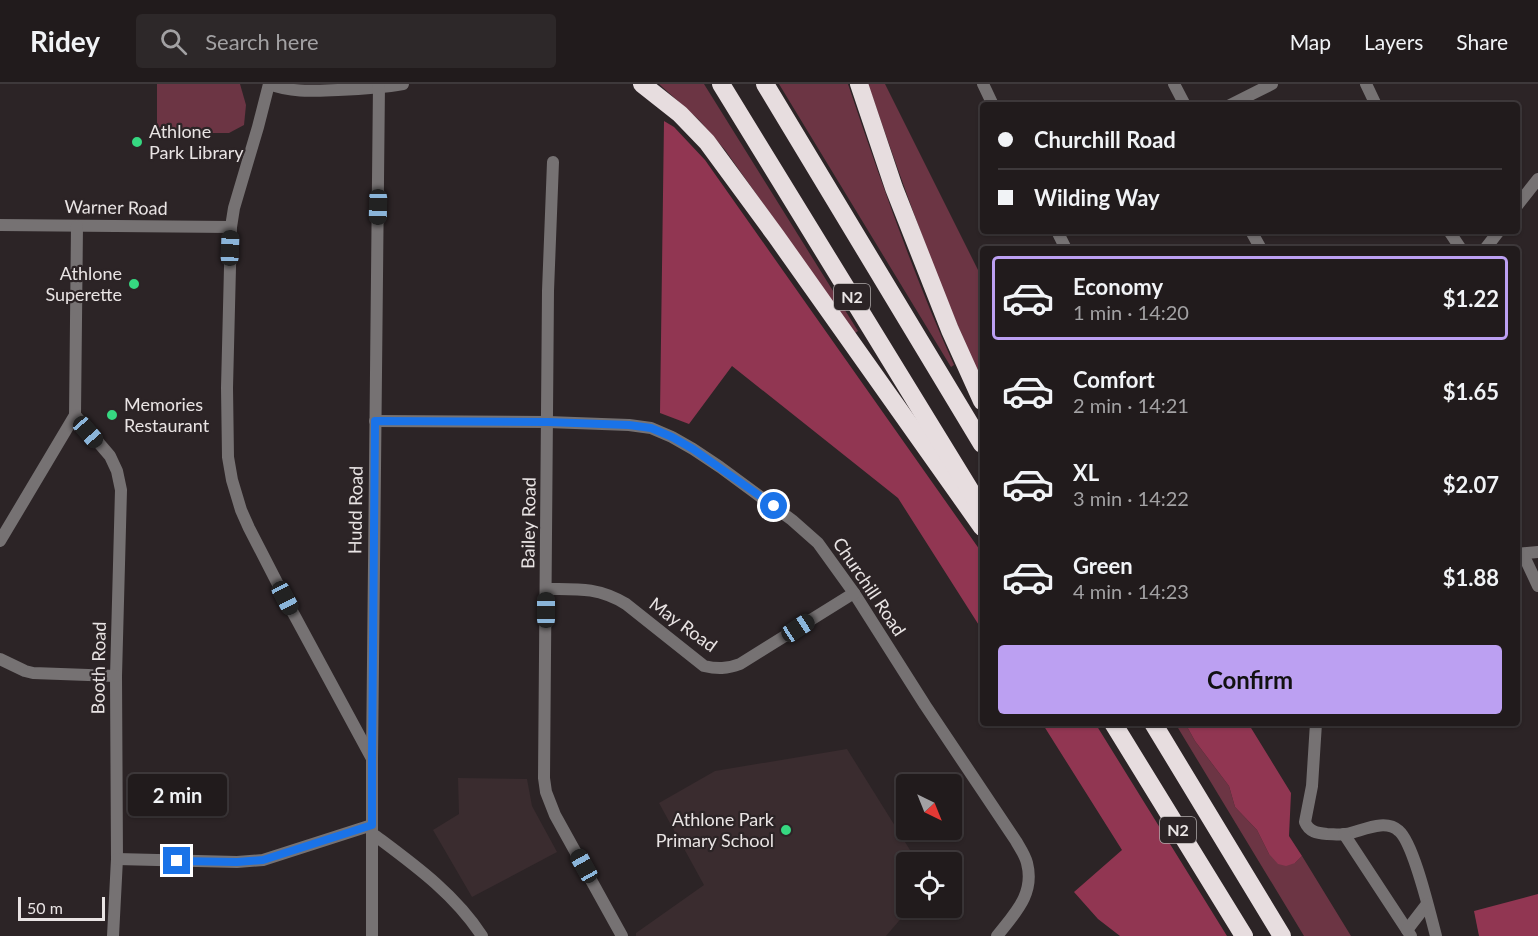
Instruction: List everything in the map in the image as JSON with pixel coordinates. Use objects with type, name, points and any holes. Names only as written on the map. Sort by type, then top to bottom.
[{"type":"highway","points":[[642,84],[681,114],[707,142],[980,524]]},
{"type":"highway","name":"N2","points":[[721,84],[980,507]]},
{"type":"highway","name":"N2","points":[[765,84],[980,441]]},
{"type":"highway","points":[[859,84],[898,199],[950,330],[980,397]]},
{"type":"highway","name":"N2","points":[[1115,726],[1244,936]]},
{"type":"highway","name":"N2","points":[[1155,726],[1282,936]]},
{"type":"street","points":[[372,758],[249,528],[232,480],[228,457],[227,388],[231,227],[234,208],[269,84],[302,91],[403,84]]},
{"type":"street","points":[[983,84],[992,102]]},
{"type":"street","points":[[1174,84],[1183,102]]},
{"type":"street","points":[[1236,102],[1272,84]]},
{"type":"street","points":[[1366,84],[1375,102]]},
{"type":"street","name":"Hudd Road","points":[[372,936],[379,86]]},
{"type":"street","name":"Bailey Road","points":[[553,162],[548,291],[544,778],[546,792],[555,815],[622,936]]},
{"type":"street","points":[[1520,202],[1538,179]]},
{"type":"street","name":"Warner Road","points":[[0,225],[231,227]]},
{"type":"street","points":[[0,541],[75,415],[77,226]]},
{"type":"street","points":[[1487,246],[1497,234]]},
{"type":"street","name":"Booth Road","points":[[75,415],[110,456],[117,471],[121,490],[116,676],[117,859],[113,936]]},
{"type":"street","name":"Churchill Road","points":[[375,421],[548,422],[651,428],[672,437],[720,467],[792,519],[818,543],[854,593],[925,705],[1016,840],[1026,861],[1029,878],[1023,903],[997,936]]},
{"type":"street","points":[[1538,552],[1520,554],[1538,586]]},
{"type":"street","name":"May Road","points":[[546,589],[581,589],[613,596],[704,666],[718,669],[740,664],[854,593]]},
{"type":"street","points":[[0,659],[33,673],[116,676]]},
{"type":"street","points":[[1316,726],[1312,786],[1305,822],[1307,827],[1317,834],[1344,834],[1383,825],[1400,831],[1405,837],[1420,877],[1436,936]]},
{"type":"street","points":[[117,859],[253,862],[373,829],[443,890],[482,936]]},
{"type":"street","points":[[1344,834],[1409,933],[1427,904]]},
{"type":"shaded area","points":[[157,84],[240,84],[246,105],[244,125],[229,133],[157,133]]},
{"type":"shaded area","points":[[659,84],[704,84],[858,331],[855,333],[725,150],[699,120]]},
{"type":"shaded area","points":[[779,84],[848,84],[911,261],[954,365],[951,367]]},
{"type":"shaded area","points":[[868,84],[885,84],[980,274],[980,368],[978,372],[933,265]]},
{"type":"shaded area","points":[[664,121],[674,127],[705,160],[980,550],[980,627],[898,498],[732,366],[689,424],[660,413]]},
{"type":"shaded area","points":[[1044,726],[1097,726],[1227,936],[1120,936],[1098,919],[1074,892],[1122,850]]},
{"type":"shaded area","points":[[1177,726],[1187,726],[1195,741],[1229,786],[1235,807],[1257,830],[1269,854],[1295,863],[1302,856],[1351,936],[1304,936]]},
{"type":"shaded area","points":[[1187,726],[1250,726],[1291,793],[1289,836],[1302,856],[1295,863],[1286,866],[1278,864],[1269,854],[1257,830],[1235,807],[1229,786],[1195,741]]},
{"type":"shaded area","name":"Athlone Park Primary School","points":[[847,749],[896,828],[896,840],[904,840],[911,852],[896,852],[896,918],[901,918],[886,936],[636,936],[636,933],[704,885],[659,803],[715,771]]},
{"type":"shaded area","points":[[458,778],[527,779],[532,806],[557,852],[472,897],[433,830],[459,814]]},
{"type":"shaded area","points":[[1538,894],[1538,936],[1479,936],[1474,911]]},
{"type":"place","name":"Athlone Park Library","points":[[137,142]]},
{"type":"place","name":"Athlone Superette","points":[[134,284]]},
{"type":"place","name":"Memories Restaurant","points":[[112,415]]},
{"type":"place","name":"Athlone Park Primary School","points":[[786,830]]},
{"type":"route","points":[[177,861],[253,862],[301,849],[372,825],[375,421],[548,422],[651,428],[693,449],[774,506]]}]
